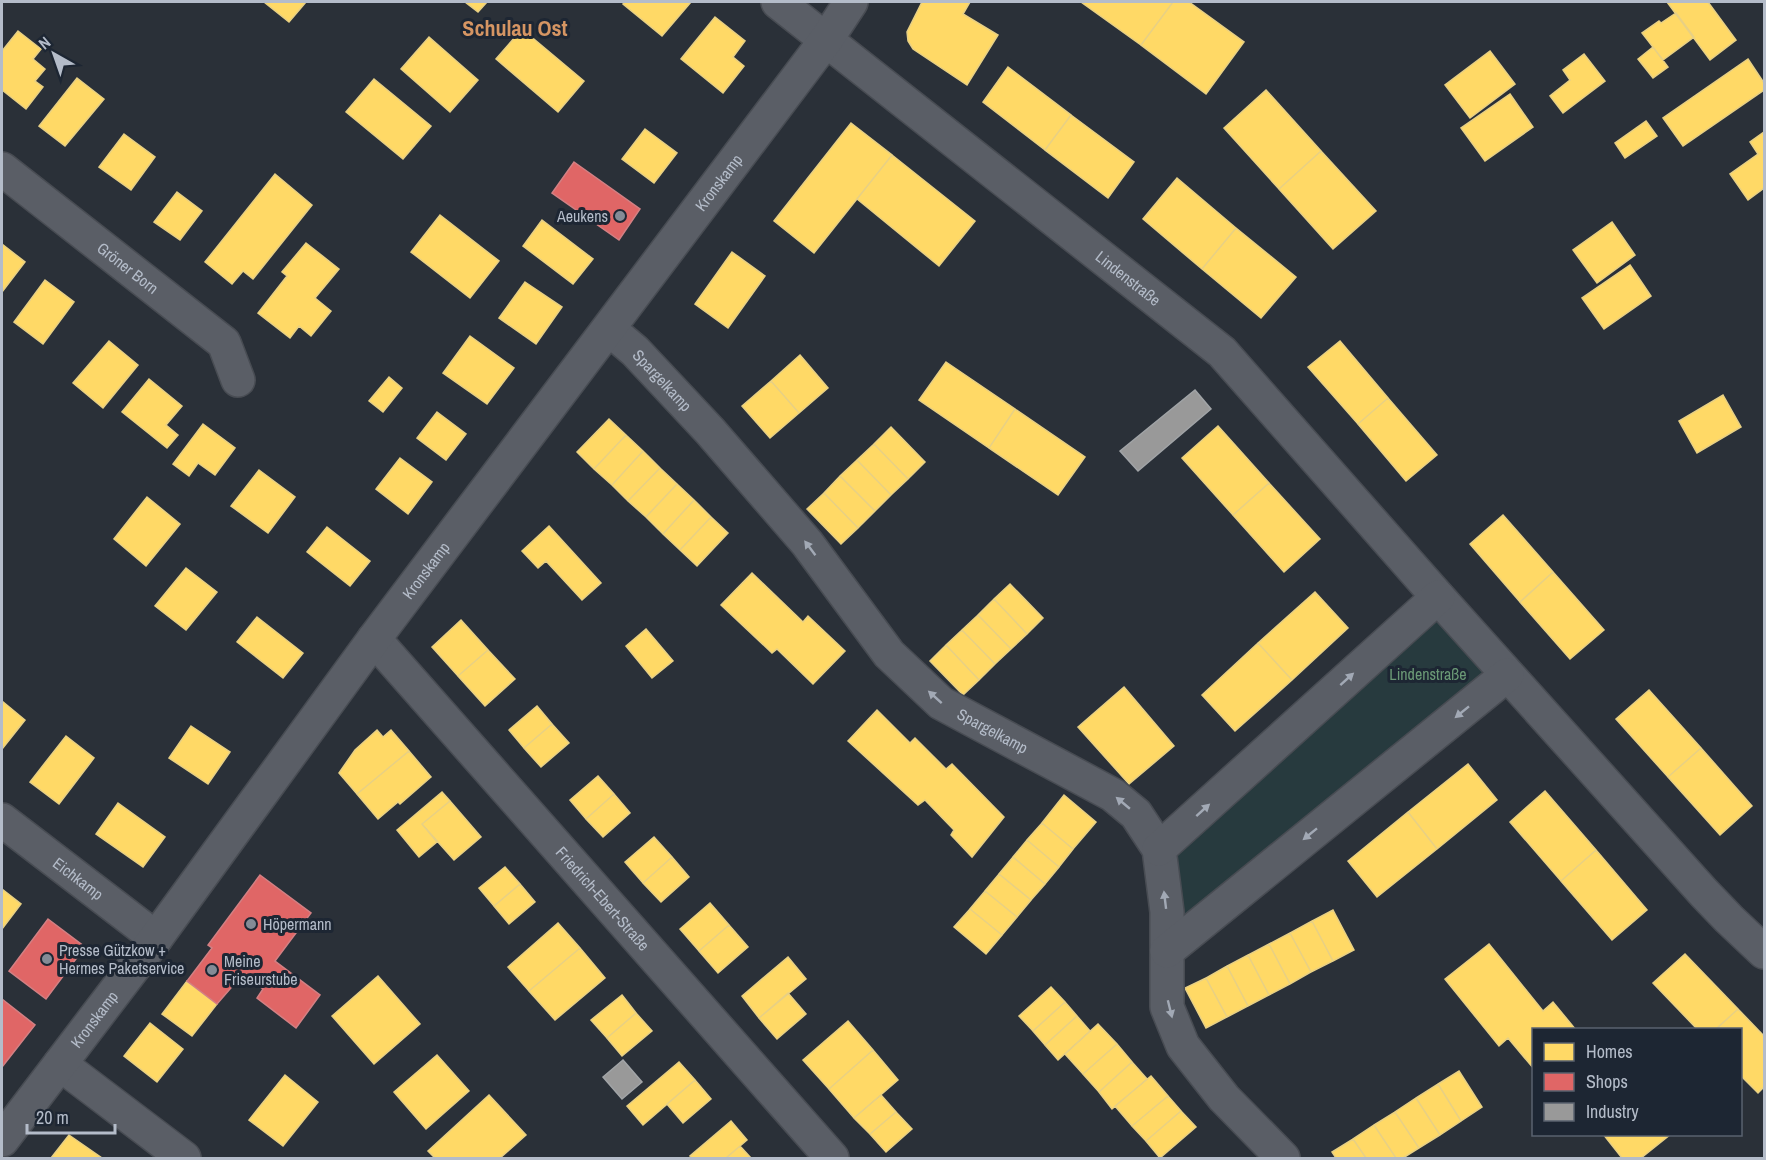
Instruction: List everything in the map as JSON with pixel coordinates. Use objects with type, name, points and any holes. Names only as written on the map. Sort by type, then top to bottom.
[{"type":"street","name":"Lindenstraße","points":[[778,2],[1222,352],[1507,675],[1704,893],[1764,952]]},
{"type":"street","name":"Kronskamp","points":[[2,1140],[156,938],[374,639],[826,40],[851,2]]},
{"type":"street","name":"Gröner Born","points":[[2,169],[224,343],[238,380]]},
{"type":"street","name":"Spargelkamp","points":[[609,329],[635,351],[703,423],[799,534],[889,654],[941,703],[1113,795],[1136,814],[1159,849],[1167,912],[1167,1007],[1184,1046],[1224,1098],[1283,1158]]},
{"type":"street","points":[[1159,849],[1438,597]]},
{"type":"street","name":"Friedrich-Ebert-Straße","points":[[374,639],[832,1158]]},
{"type":"street","points":[[1167,951],[1507,675]]},
{"type":"street","name":"Eichkamp","points":[[2,820],[156,938]]},
{"type":"street","points":[[60,1064],[184,1158]]},
{"type":"green space","name":"Lindenstraße","points":[[1438,597],[1507,675],[1169,951],[1159,849]]},
{"type":"building: Homes","points":[[264,2],[306,2],[289,22]]},
{"type":"building: Homes","points":[[465,2],[487,2],[478,12]]},
{"type":"building: Homes","points":[[624,2],[691,2],[662,36],[623,4]]},
{"type":"building: Homes","points":[[922,2],[970,2],[963,14],[998,35],[967,85],[913,49],[908,41],[907,32]]},
{"type":"building: Homes","points":[[1081,2],[1173,2],[1141,45]]},
{"type":"building: Homes","points":[[1173,2],[1189,2],[1244,42],[1206,94],[1141,45]]},
{"type":"building: Homes","points":[[1667,2],[1708,2],[1736,40],[1710,60]]},
{"type":"building: Homes","points":[[1676,13],[1694,37],[1663,60],[1642,33]]},
{"type":"building: Homes","points":[[715,17],[745,41],[733,57],[744,66],[723,93],[681,59]]},
{"type":"building: Homes","points":[[522,29],[584,81],[558,112],[496,59]]},
{"type":"building: Homes","points":[[18,31],[41,49],[33,59],[45,69],[35,81],[43,87],[26,109],[2,90],[2,51]]},
{"type":"building: Homes","points":[[429,37],[478,80],[450,112],[401,69]]},
{"type":"building: Homes","points":[[1653,47],[1668,67],[1653,78],[1638,59]]},
{"type":"building: Homes","points":[[1490,51],[1515,84],[1470,118],[1445,85]]},
{"type":"building: Homes","points":[[1584,54],[1605,81],[1563,113],[1550,96],[1570,80],[1563,70]]},
{"type":"building: Homes","points":[[1748,59],[1764,83],[1764,90],[1683,146],[1663,118]]},
{"type":"building: Homes","points":[[1008,67],[1071,115],[1045,150],[983,102]]},
{"type":"building: Homes","points":[[77,78],[104,99],[65,146],[39,126]]},
{"type":"building: Homes","points":[[374,79],[431,126],[403,159],[346,112]]},
{"type":"building: Homes","points":[[1266,90],[1321,151],[1279,189],[1224,128]]},
{"type":"building: Homes","points":[[1510,94],[1533,127],[1485,161],[1461,128]]},
{"type":"building: Homes","points":[[1071,115],[1134,162],[1108,198],[1045,150]]},
{"type":"building: Homes","points":[[1646,121],[1657,136],[1625,158],[1615,143]]},
{"type":"building: Homes","points":[[851,123],[892,155],[814,253],[774,221]]},
{"type":"building: Homes","points":[[645,129],[677,153],[654,183],[622,159]]},
{"type":"building: Homes","points":[[1764,132],[1764,188],[1748,200],[1730,174],[1758,154],[1750,142]]},
{"type":"building: Homes","points":[[124,134],[155,157],[131,190],[99,167]]},
{"type":"building: Homes","points":[[1321,151],[1376,211],[1333,249],[1279,189]]},
{"type":"building: Homes","points":[[892,155],[975,221],[939,266],[857,199]]},
{"type":"building: Homes","points":[[275,174],[312,205],[253,279],[243,271],[232,284],[205,262]]},
{"type":"building: Homes","points":[[1177,178],[1236,228],[1202,269],[1143,219]]},
{"type":"building: Homes","points":[[177,192],[202,211],[180,240],[154,222]]},
{"type":"building: Homes","points":[[440,215],[499,261],[470,298],[411,252]]},
{"type":"building: Homes","points":[[542,220],[593,259],[573,284],[523,246]]},
{"type":"building: Homes","points":[[1612,222],[1635,255],[1597,283],[1573,250]]},
{"type":"building: Homes","points":[[1236,228],[1296,277],[1261,318],[1202,269]]},
{"type":"building: Homes","points":[[306,243],[339,269],[315,298],[331,311],[311,336],[299,326],[290,338],[258,313],[287,276],[282,272]]},
{"type":"building: Homes","points":[[2,244],[25,262],[2,292]]},
{"type":"building: Homes","points":[[732,252],[765,276],[728,328],[695,304]]},
{"type":"building: Homes","points":[[1630,265],[1651,296],[1604,329],[1582,298]]},
{"type":"building: Homes","points":[[45,280],[74,302],[43,344],[14,322]]},
{"type":"building: Homes","points":[[525,282],[562,307],[536,344],[499,318]]},
{"type":"building: Homes","points":[[470,336],[514,368],[487,404],[443,373]]},
{"type":"building: Homes","points":[[109,341],[138,365],[103,408],[73,383]]},
{"type":"building: Homes","points":[[1340,341],[1388,398],[1358,424],[1308,367]]},
{"type":"building: Homes","points":[[800,355],[828,388],[799,413],[771,381]]},
{"type":"building: Homes","points":[[946,362],[1015,409],[989,448],[919,400]]},
{"type":"building: Homes","points":[[389,377],[402,388],[383,412],[369,401]]},
{"type":"building: Homes","points":[[149,379],[182,406],[166,425],[178,435],[167,448],[122,412]]},
{"type":"building: Homes","points":[[771,381],[799,413],[770,438],[742,406]]},
{"type":"building: Homes","points":[[1723,395],[1741,427],[1697,453],[1679,421]]},
{"type":"building: Homes","points":[[1388,398],[1437,455],[1406,481],[1358,424]]},
{"type":"building: Homes","points":[[1015,409],[1085,457],[1058,495],[989,448]]},
{"type":"building: Homes","points":[[437,412],[466,434],[446,460],[417,438]]},
{"type":"building: Homes","points":[[609,419],[626,435],[594,469],[577,452]]},
{"type":"building: Homes","points":[[203,424],[235,448],[215,475],[198,463],[189,476],[173,464]]},
{"type":"building: Homes","points":[[1218,426],[1269,483],[1233,515],[1182,458]]},
{"type":"building: Homes","points":[[891,427],[925,462],[908,479],[874,444]]},
{"type":"building: Homes","points":[[626,435],[643,451],[612,485],[594,469]]},
{"type":"building: Homes","points":[[874,444],[908,479],[891,495],[857,460]]},
{"type":"building: Homes","points":[[643,451],[660,468],[628,501],[612,485]]},
{"type":"building: Homes","points":[[400,458],[432,482],[408,514],[376,489]]},
{"type":"building: Homes","points":[[857,460],[891,495],[875,511],[840,476]]},
{"type":"building: Homes","points":[[660,468],[677,484],[646,517],[628,501]]},
{"type":"building: Homes","points":[[259,470],[295,497],[268,533],[231,506]]},
{"type":"building: Homes","points":[[840,476],[875,511],[858,528],[824,493]]},
{"type":"building: Homes","points":[[1269,483],[1320,539],[1284,572],[1233,515]]},
{"type":"building: Homes","points":[[677,484],[694,500],[663,534],[646,517]]},
{"type":"building: Homes","points":[[824,493],[858,528],[841,544],[807,509]]},
{"type":"building: Homes","points":[[147,497],[180,524],[146,566],[114,539]]},
{"type":"building: Homes","points":[[694,500],[711,517],[680,550],[663,534]]},
{"type":"building: Homes","points":[[1503,515],[1553,572],[1520,602],[1470,544]]},
{"type":"building: Homes","points":[[711,517],[728,533],[697,566],[680,550]]},
{"type":"building: Homes","points":[[549,526],[601,583],[582,600],[546,561],[538,568],[522,551]]},
{"type":"building: Homes","points":[[327,527],[370,561],[350,586],[307,552]]},
{"type":"building: Homes","points":[[186,568],[217,592],[186,630],[155,606]]},
{"type":"building: Homes","points":[[1553,572],[1604,630],[1570,659],[1520,602]]},
{"type":"building: Homes","points":[[752,573],[803,622],[808,616],[845,651],[813,684],[777,649],[772,653],[721,605]]},
{"type":"building: Homes","points":[[1010,584],[1043,618],[1027,634],[994,599]]},
{"type":"building: Homes","points":[[1315,592],[1348,628],[1292,680],[1258,643]]},
{"type":"building: Homes","points":[[994,599],[1027,634],[1011,649],[978,615]]},
{"type":"building: Homes","points":[[978,615],[1011,649],[995,664],[962,630]]},
{"type":"building: Homes","points":[[257,617],[303,653],[283,678],[237,642]]},
{"type":"building: Homes","points":[[461,620],[488,650],[458,676],[432,647]]},
{"type":"building: Homes","points":[[646,629],[673,661],[652,678],[626,646]]},
{"type":"building: Homes","points":[[962,630],[995,664],[979,680],[946,645]]},
{"type":"building: Homes","points":[[1258,643],[1292,680],[1235,731],[1202,695]]},
{"type":"building: Homes","points":[[946,645],[979,680],[963,695],[930,661]]},
{"type":"building: Homes","points":[[488,650],[515,679],[485,706],[458,676]]},
{"type":"building: Homes","points":[[1124,687],[1174,746],[1129,784],[1078,727]]},
{"type":"building: Homes","points":[[1649,690],[1701,748],[1668,777],[1616,719]]},
{"type":"building: Homes","points":[[2,701],[25,720],[2,749]]},
{"type":"building: Homes","points":[[537,706],[552,724],[524,748],[509,730]]},
{"type":"building: Homes","points":[[877,710],[910,743],[915,738],[946,769],[952,764],[1004,817],[972,857],[951,835],[954,830],[925,800],[918,805],[848,741]]},
{"type":"building: Homes","points":[[552,724],[569,743],[541,767],[524,748]]},
{"type":"building: Homes","points":[[191,726],[230,752],[208,784],[169,758]]},
{"type":"building: Homes","points":[[377,730],[383,737],[391,730],[409,751],[357,794],[339,773],[355,750]]},
{"type":"building: Homes","points":[[66,736],[94,758],[59,804],[30,782]]},
{"type":"building: Homes","points":[[1701,748],[1752,806],[1720,835],[1668,777]]},
{"type":"building: Homes","points":[[409,751],[431,777],[400,804],[398,802],[378,819],[357,794]]},
{"type":"building: Homes","points":[[1468,764],[1497,800],[1437,849],[1408,812]]},
{"type":"building: Homes","points":[[598,776],[614,794],[586,819],[570,800]]},
{"type":"building: Homes","points":[[1545,791],[1596,850],[1561,881],[1510,822]]},
{"type":"building: Homes","points":[[442,792],[450,801],[422,824],[437,842],[419,857],[397,830]]},
{"type":"building: Homes","points":[[614,794],[630,813],[603,837],[586,819]]},
{"type":"building: Homes","points":[[1064,795],[1096,822],[1073,849],[1042,823]]},
{"type":"building: Homes","points":[[450,801],[481,837],[454,860],[422,824]]},
{"type":"building: Homes","points":[[118,803],[165,837],[143,867],[96,834]]},
{"type":"building: Homes","points":[[1408,812],[1437,849],[1377,897],[1348,861]]},
{"type":"building: Homes","points":[[1042,823],[1073,849],[1059,867],[1027,840]]},
{"type":"building: Homes","points":[[654,837],[672,857],[643,883],[625,862]]},
{"type":"building: Homes","points":[[1027,840],[1059,867],[1045,884],[1013,857]]},
{"type":"building: Homes","points":[[1596,850],[1647,910],[1612,940],[1561,881]]},
{"type":"building: Homes","points":[[672,857],[689,877],[661,902],[643,883]]},
{"type":"building: Homes","points":[[1013,857],[1045,884],[1031,900],[999,874]]},
{"type":"building: Homes","points":[[505,867],[520,884],[494,906],[479,888]]},
{"type":"building: Homes","points":[[999,874],[1031,900],[1017,917],[985,891]]},
{"type":"building: Homes","points":[[520,884],[535,902],[509,924],[494,906]]},
{"type":"building: Homes","points":[[2,889],[21,904],[2,929]]},
{"type":"building: Homes","points":[[985,891],[1017,917],[1002,935],[970,909]]},
{"type":"building: Homes","points":[[710,903],[729,925],[699,951],[680,929]]},
{"type":"building: Homes","points":[[970,909],[1002,935],[986,954],[954,927]]},
{"type":"building: Homes","points":[[1333,910],[1354,950],[1333,961],[1312,921]]},
{"type":"building: Homes","points":[[1312,921],[1333,961],[1311,972],[1290,933]]},
{"type":"building: Homes","points":[[558,923],[580,948],[529,991],[508,967]]},
{"type":"building: Homes","points":[[729,925],[748,947],[718,973],[699,951]]},
{"type":"building: Homes","points":[[1290,933],[1311,972],[1290,984],[1269,944]]},
{"type":"building: Homes","points":[[1269,944],[1290,984],[1269,995],[1248,955]]},
{"type":"building: Homes","points":[[1489,944],[1543,1011],[1553,1002],[1574,1028],[1532,1028],[1532,1067],[1508,1038],[1499,1046],[1445,979]]},
{"type":"building: Homes","points":[[580,948],[605,978],[555,1020],[529,991]]},
{"type":"building: Homes","points":[[1685,954],[1738,1009],[1717,1028],[1696,1028],[1653,983]]},
{"type":"building: Homes","points":[[1248,955],[1269,995],[1248,1006],[1227,966]]},
{"type":"building: Homes","points":[[788,957],[806,979],[759,1018],[742,996]]},
{"type":"building: Homes","points":[[1227,966],[1248,1006],[1227,1017],[1206,978]]},
{"type":"building: Homes","points":[[378,976],[420,1024],[374,1064],[332,1016]]},
{"type":"building: Homes","points":[[1206,978],[1227,1017],[1206,1028],[1185,988]]},
{"type":"building: Homes","points":[[187,981],[217,1004],[192,1036],[162,1014]]},
{"type":"building: Homes","points":[[1051,987],[1065,1002],[1033,1031],[1019,1016]]},
{"type":"building: Homes","points":[[788,993],[806,1014],[777,1039],[759,1018]]},
{"type":"building: Homes","points":[[622,995],[636,1013],[607,1038],[591,1020]]},
{"type":"building: Homes","points":[[1065,1002],[1077,1016],[1045,1045],[1033,1031]]},
{"type":"building: Homes","points":[[1738,1009],[1764,1036],[1764,1087],[1758,1093],[1742,1077],[1742,1028],[1717,1028]]},
{"type":"building: Homes","points":[[636,1013],[652,1031],[622,1056],[607,1038]]},
{"type":"building: Homes","points":[[1077,1016],[1090,1031],[1058,1060],[1045,1045]]},
{"type":"building: Homes","points":[[848,1021],[873,1050],[829,1089],[803,1060]]},
{"type":"building: Homes","points":[[150,1023],[183,1049],[157,1082],[124,1056]]},
{"type":"building: Homes","points":[[1098,1024],[1117,1044],[1083,1074],[1065,1054]]},
{"type":"building: Homes","points":[[1117,1044],[1132,1062],[1099,1092],[1083,1074]]},
{"type":"building: Homes","points":[[873,1050],[898,1080],[854,1118],[829,1089]]},
{"type":"building: Homes","points":[[437,1055],[469,1091],[426,1129],[394,1092]]},
{"type":"building: Homes","points":[[679,1062],[695,1080],[643,1125],[627,1106]]},
{"type":"building: Homes","points":[[1132,1062],[1147,1079],[1112,1109],[1099,1092]]},
{"type":"building: Homes","points":[[1459,1071],[1482,1107],[1461,1121],[1438,1084]]},
{"type":"building: Homes","points":[[285,1075],[318,1102],[283,1146],[249,1120]]},
{"type":"building: Homes","points":[[1151,1076],[1168,1096],[1132,1126],[1115,1106]]},
{"type":"building: Homes","points":[[695,1080],[711,1099],[683,1123],[667,1104]]},
{"type":"building: Homes","points":[[1438,1084],[1461,1121],[1440,1135],[1416,1098]]},
{"type":"building: Homes","points":[[489,1095],[526,1135],[500,1158],[435,1158],[428,1151]]},
{"type":"building: Homes","points":[[881,1095],[896,1112],[870,1134],[854,1118]]},
{"type":"building: Homes","points":[[1168,1096],[1181,1111],[1146,1141],[1132,1126]]},
{"type":"building: Homes","points":[[1416,1098],[1440,1135],[1419,1148],[1395,1112]]},
{"type":"building: Homes","points":[[1181,1111],[1196,1127],[1160,1158],[1146,1141]]},
{"type":"building: Homes","points":[[896,1112],[912,1129],[886,1152],[870,1134]]},
{"type":"building: Homes","points":[[1395,1112],[1419,1148],[1403,1158],[1396,1158],[1374,1125]]},
{"type":"building: Homes","points":[[731,1121],[747,1140],[726,1158],[691,1158],[690,1156]]},
{"type":"building: Homes","points":[[1374,1125],[1396,1158],[1366,1158],[1353,1139]]},
{"type":"building: Homes","points":[[69,1135],[102,1158],[51,1158]]},
{"type":"building: Homes","points":[[1605,1136],[1668,1136],[1641,1158],[1622,1158]]},
{"type":"building: Homes","points":[[1353,1139],[1366,1158],[1336,1158],[1332,1152]]},
{"type":"building: Homes","points":[[740,1146],[751,1158],[726,1158]]},
{"type":"building: Shops","points":[[574,162],[640,209],[619,240],[552,193]]},
{"type":"building: Shops","points":[[260,875],[311,913],[275,961],[320,995],[296,1028],[257,998],[263,989],[243,974],[217,1004],[187,981],[212,948],[208,945]]},
{"type":"building: Shops","name":"Presse Gützkow + Hermes Paketservice","points":[[48,919],[85,947],[46,999],[9,971]]},
{"type":"building: Shops","points":[[2,999],[35,1025],[2,1067]]},
{"type":"building: Industry","points":[[1195,390],[1211,409],[1138,471],[1120,451]]},
{"type":"building: Industry","points":[[623,1060],[642,1082],[622,1099],[603,1077]]},
{"type":"place","name":"Aeukens","points":[[620,216]]},
{"type":"place","name":"Höpermann","points":[[251,924]]},
{"type":"place","name":"Presse Gützkow + Hermes Paketservice","points":[[47,959]]},
{"type":"place","name":"Meine Friseurstube","points":[[212,970]]},
{"type":"district","name":"Schulau Ost","points":[[515,28]]}]
